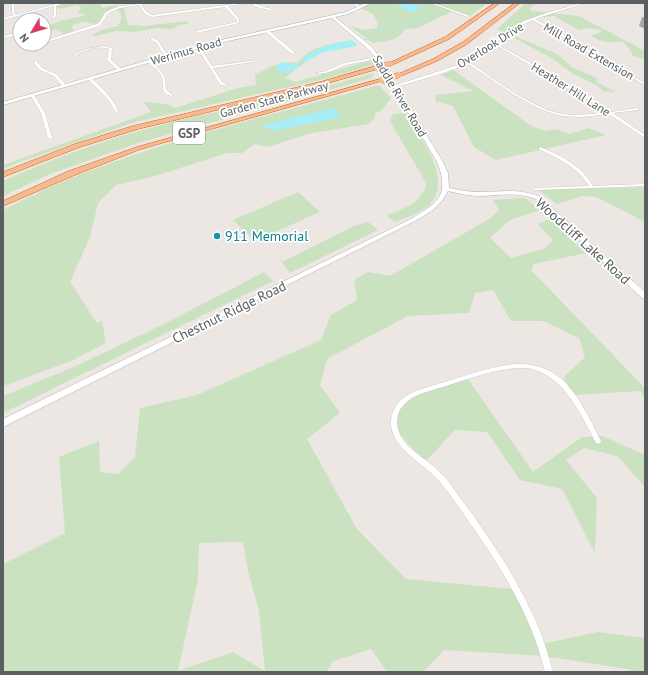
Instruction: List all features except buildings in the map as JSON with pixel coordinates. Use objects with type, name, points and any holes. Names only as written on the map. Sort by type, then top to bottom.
[{"type":"highway","name":"Garden State Parkway","points":[[3,175],[67,150],[132,128],[328,82],[390,64],[447,38],[498,3]]},
{"type":"highway","name":"Garden State Parkway","points":[[3,204],[72,173],[138,148],[399,75],[435,60],[465,43],[518,3]]},
{"type":"main road","name":"Werimus Road","points":[[3,104],[198,47],[332,16],[360,8],[369,3]]},
{"type":"main road","name":"Saddle River Road","points":[[332,16],[378,58],[442,165],[447,181],[446,189]]},
{"type":"main road","name":"Woodcliff Lake Road","points":[[446,189],[474,194],[520,192],[530,194],[538,198],[645,296]]},
{"type":"main road","name":"Chestnut Ridge Road","points":[[3,424],[411,221],[435,206],[446,189]]},
{"type":"street","points":[[3,4],[8,3]]},
{"type":"street","points":[[27,12],[64,3]]},
{"type":"street","points":[[121,3],[124,8]]},
{"type":"street","points":[[52,40],[94,27],[103,22],[108,12],[144,3]]},
{"type":"street","points":[[140,5],[146,14],[152,16],[247,3]]},
{"type":"street","points":[[252,3],[257,6],[274,10]]},
{"type":"street","points":[[354,3],[360,8]]},
{"type":"street","points":[[431,3],[469,16]]},
{"type":"street","name":"Overlook Drive","points":[[395,86],[436,74],[466,62],[495,44],[523,23],[584,3]]},
{"type":"street","points":[[53,18],[55,15],[55,5]]},
{"type":"street","points":[[196,32],[232,25],[238,22],[226,6]]},
{"type":"street","name":"Mill Road Extension","points":[[533,19],[645,84]]},
{"type":"street","points":[[267,31],[292,53]]},
{"type":"street","points":[[152,39],[158,42],[162,50],[168,56]]},
{"type":"street","points":[[104,46],[108,41]]},
{"type":"street","name":"Heather Hill Lane","points":[[495,44],[581,93],[645,137]]},
{"type":"street","points":[[74,55],[81,51],[104,46],[111,49],[109,60],[111,64],[120,70]]},
{"type":"street","points":[[198,47],[221,82],[226,85]]},
{"type":"street","points":[[318,73],[327,72],[345,64],[378,58]]},
{"type":"street","points":[[211,67],[257,61]]},
{"type":"street","points":[[35,62],[41,69],[55,75],[65,86]]},
{"type":"street","points":[[150,62],[164,77],[164,90],[171,96]]},
{"type":"street","points":[[466,62],[548,111],[570,116],[637,109]]},
{"type":"street","points":[[90,79],[106,95],[117,109],[117,112]]},
{"type":"street","points":[[32,96],[43,113],[50,138]]},
{"type":"street","points":[[540,148],[569,163],[588,179],[591,186]]},
{"type":"street","points":[[535,188],[645,185]]},
{"type":"street","points":[[549,672],[539,635],[500,561],[473,521],[439,476],[402,443],[395,430],[394,416],[400,403],[414,394],[482,372],[516,367],[536,368],[545,372],[561,383],[572,397],[598,441]]},
{"type":"green space","points":[[66,3],[98,3],[103,8],[115,5],[119,7],[104,13],[99,22],[95,24],[82,22],[71,26],[74,31],[64,34],[56,29],[52,30],[52,24],[85,14],[77,13],[81,8],[78,5],[59,9],[56,6]]},
{"type":"green space","points":[[369,3],[487,3],[470,16],[453,11],[418,28],[405,29],[395,38],[387,41],[372,43],[350,26],[364,30],[377,28],[378,23],[373,14],[360,8]]},
{"type":"green space","points":[[526,3],[537,3],[529,9],[533,11],[579,16],[645,51],[645,59],[633,56],[623,42],[600,41],[590,36],[602,32],[600,30],[589,28],[579,30],[554,16],[526,19],[515,29],[515,36],[557,54],[572,67],[597,78],[596,82],[616,92],[603,91],[598,86],[573,74],[550,57],[497,29]]},
{"type":"green space","points":[[124,8],[128,25],[143,26],[187,21],[189,24],[180,25],[172,29],[157,28],[135,32],[116,31],[95,36],[92,35],[102,30],[118,26],[122,17],[117,9]]},
{"type":"green space","points":[[348,41],[324,47],[307,55],[303,59],[305,62],[285,78],[296,82],[371,60],[375,64],[329,78],[135,122],[3,169],[3,165],[151,112],[144,102],[167,104],[175,108],[238,88],[256,85],[255,75],[271,67],[286,63],[298,63],[302,58],[313,50],[327,45]]},
{"type":"green space","points":[[453,70],[530,125],[544,131],[556,129],[570,134],[588,128],[606,135],[496,160],[474,147],[453,106],[435,101],[436,95],[473,91],[441,75]]},
{"type":"green space","points":[[374,73],[372,78],[138,143],[50,174],[3,196],[3,181],[54,160],[107,141],[172,122],[317,89]]},
{"type":"green space","points":[[379,85],[391,98],[381,111],[374,114],[376,116],[369,124],[312,133],[267,147],[255,144],[242,153],[227,153],[152,177],[116,185],[98,203],[90,237],[70,282],[97,323],[102,321],[106,343],[71,361],[3,386],[3,210],[60,183],[138,154],[218,129]]},
{"type":"green space","points":[[405,113],[433,159],[437,172],[438,184],[436,196],[428,206],[416,214],[395,222],[388,217],[388,215],[407,207],[417,200],[424,190],[426,183],[390,121],[393,114]]},
{"type":"green space","points":[[645,187],[645,222],[596,197],[582,196],[557,204],[539,190]]},
{"type":"green space","points":[[298,192],[320,212],[255,241],[233,220]]},
{"type":"green space","points":[[519,198],[527,199],[540,210],[510,220],[490,238],[511,258],[543,249],[553,241],[538,224],[549,219],[586,253],[534,264],[531,270],[645,388],[645,398],[640,391],[574,395],[563,378],[585,357],[579,338],[543,321],[511,321],[493,290],[475,293],[469,313],[408,316],[327,359],[320,385],[340,413],[307,439],[357,529],[406,579],[512,589],[541,644],[598,632],[645,638],[645,672],[634,672],[628,669],[543,656],[444,650],[423,672],[387,672],[371,649],[333,661],[327,672],[3,672],[3,564],[65,533],[59,457],[99,441],[100,472],[118,474],[135,457],[140,408],[197,395],[321,340],[331,315],[357,300],[354,280],[368,272],[390,276],[489,219],[499,210],[493,200]],"holes":[[[243,542],[248,571],[259,611],[265,671],[233,652],[178,671],[198,579],[199,543]]]},
{"type":"green space","points":[[368,222],[378,230],[290,273],[282,262],[354,226]]},
{"type":"green space","points":[[264,272],[273,281],[3,413],[3,396],[76,366],[168,322]]},
{"type":"green space","points":[[466,376],[533,472],[582,437],[603,436],[645,455],[645,487],[617,456],[584,448],[566,460],[597,498],[595,553],[562,489],[520,480],[487,432],[455,430],[425,462],[396,430],[400,402]]},
{"type":"water","points":[[396,3],[413,3],[420,10],[410,12]]},
{"type":"water","points":[[352,40],[358,45],[324,52],[305,62],[303,59],[319,49],[340,42]]},
{"type":"water","points":[[282,62],[297,65],[299,67],[296,70],[281,73],[276,66]]},
{"type":"water","points":[[334,108],[340,117],[272,131],[263,125]]},
{"type":"waterway","points":[[363,40],[371,38],[378,30],[383,28],[411,23],[426,16],[428,10],[419,3]]},
{"type":"waterway","points":[[297,65],[304,59]]},
{"type":"place","name":"911 Memorial","points":[[217,236]]}]
